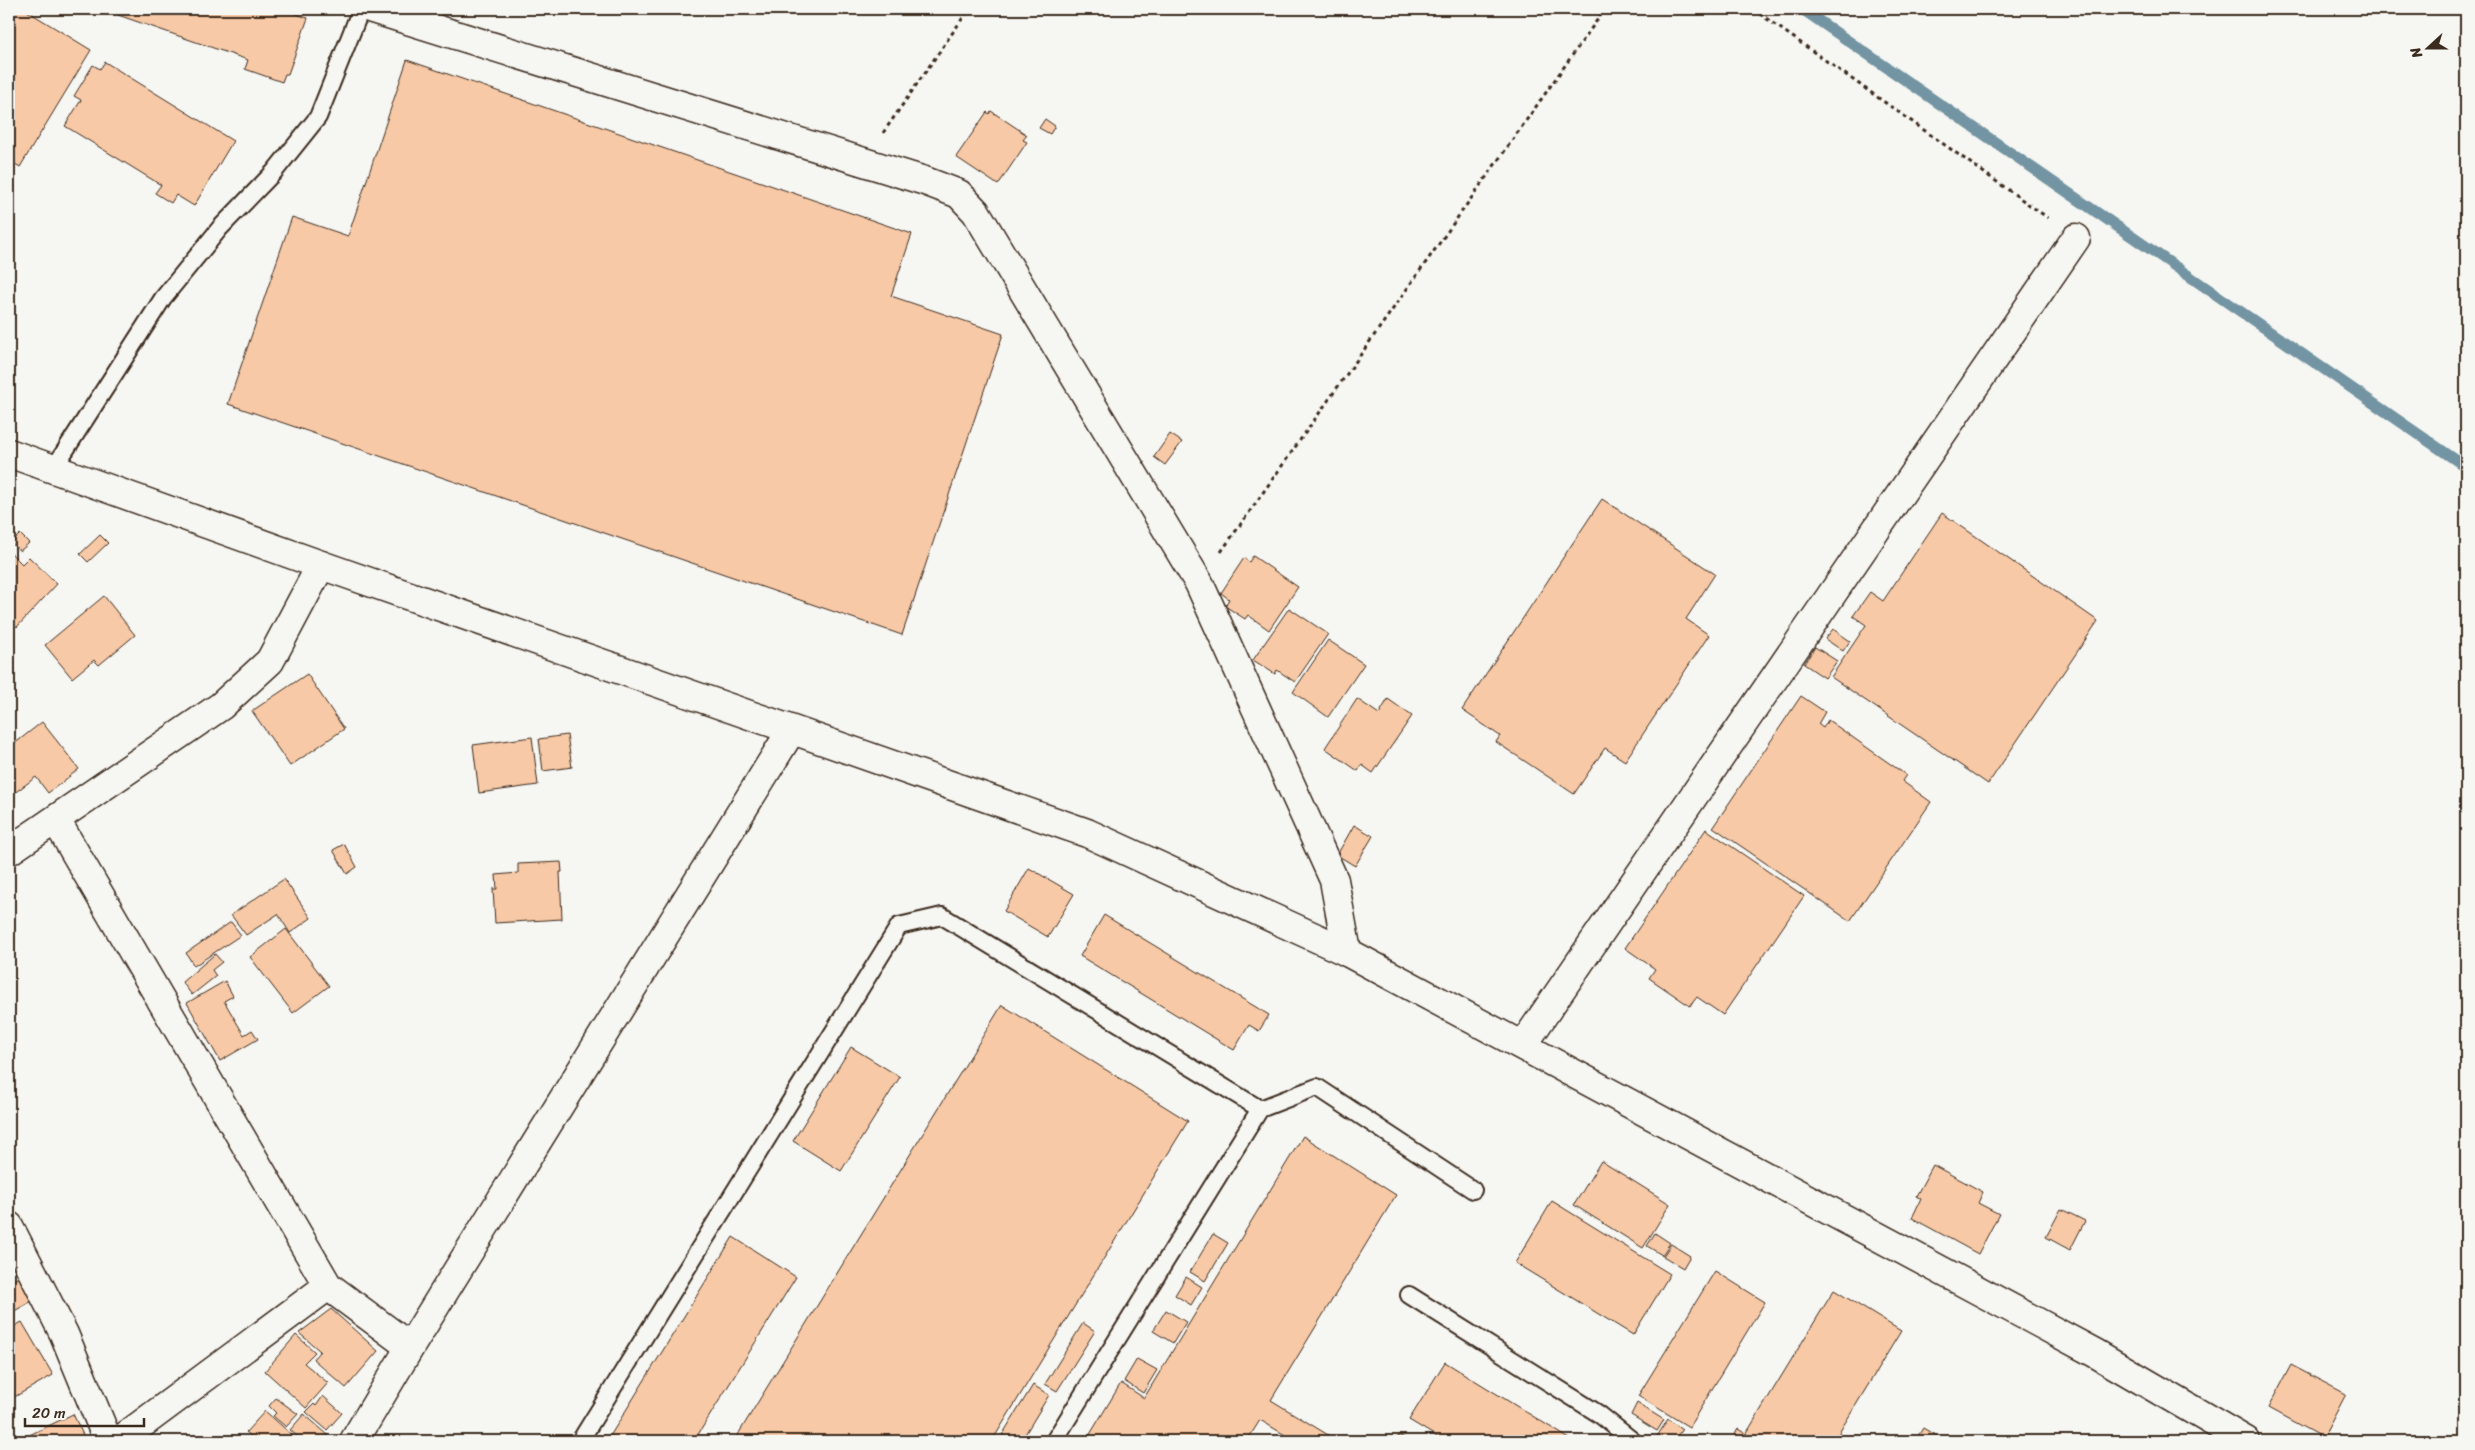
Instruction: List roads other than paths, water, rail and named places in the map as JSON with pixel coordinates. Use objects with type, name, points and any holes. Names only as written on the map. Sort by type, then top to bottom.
[{"type":"street","points":[[372,9],[959,194],[976,212],[1199,583],[1334,880],[1346,952]]},
{"type":"street","points":[[1523,1045],[2076,238]]},
{"type":"street","points":[[9,453],[791,731],[1087,832],[1346,952],[1523,1045],[2094,1353],[2246,1441]]},
{"type":"street","points":[[9,850],[56,820],[221,706],[270,661],[321,565]]},
{"type":"street","points":[[354,1441],[410,1347],[791,731]]},
{"type":"street","points":[[56,820],[328,1286],[410,1347]]},
{"type":"street","points":[[9,1226],[64,1334],[108,1441]]},
{"type":"street","points":[[119,1441],[328,1286]]},
{"type":"lane","points":[[54,468],[163,298],[220,228],[274,172],[318,117],[361,9]]},
{"type":"lane","points":[[580,1441],[899,926],[942,916],[1260,1109]]},
{"type":"lane","points":[[1054,1441],[1260,1109],[1317,1087],[1473,1190]]},
{"type":"lane","points":[[1409,1295],[1599,1414],[1633,1441]]},
{"type":"waterway","points":[[1802,9],[2466,467]]}]
